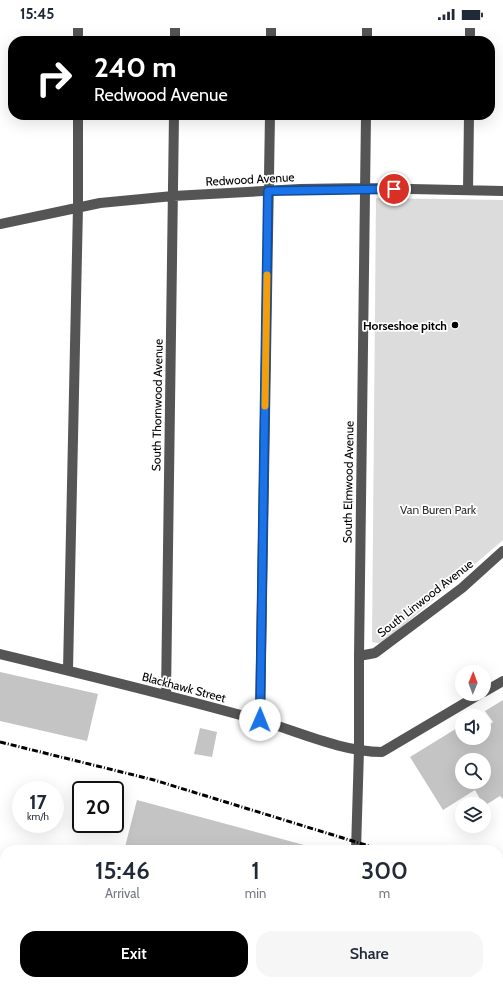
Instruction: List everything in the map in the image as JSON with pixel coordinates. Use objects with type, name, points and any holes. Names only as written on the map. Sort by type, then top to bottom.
[{"type":"street","points":[[68,670],[78,207],[78,120]]},
{"type":"street","name":"South Thornwood Avenue","points":[[166,695],[174,120]]},
{"type":"street","points":[[260,720],[270,120]]},
{"type":"street","name":"South Elmwood Avenue","points":[[356,845],[359,750],[358,656],[366,120]]},
{"type":"street","points":[[468,190],[469,120]]},
{"type":"street","name":"Redwood Avenue","points":[[0,224],[100,203],[173,196],[365,188],[503,191]]},
{"type":"street","name":"South Linwood Avenue","points":[[358,656],[375,653],[462,588],[503,551]]},
{"type":"street","name":"Blackhawk Street","points":[[0,654],[68,670],[260,720],[359,750],[382,752],[468,701]]},
{"type":"street","points":[[491,688],[503,681]]},
{"type":"green space","name":"Van Buren Park","points":[[376,198],[503,200],[503,540],[382,644],[372,642]]},
{"type":"building","points":[[0,672],[98,694],[87,741],[0,721]]},
{"type":"building","points":[[503,700],[503,799],[500,796],[491,802],[491,797],[479,797],[475,790],[464,797],[455,797],[455,802],[443,810],[410,757],[455,729],[455,745],[491,745],[491,723],[493,722],[491,719],[491,709],[488,709]]},
{"type":"building","points":[[200,728],[217,732],[212,757],[194,754]]},
{"type":"building","points":[[137,800],[304,845],[126,845]]},
{"type":"railway","points":[[0,742],[154,780],[366,845]]},
{"type":"slow traffic","points":[[265,406],[267,275]]},
{"type":"place","name":"Horseshoe pitch","points":[[455,325]]},
{"type":"route","points":[[260,720],[268,191],[300,189],[394,189]]}]
